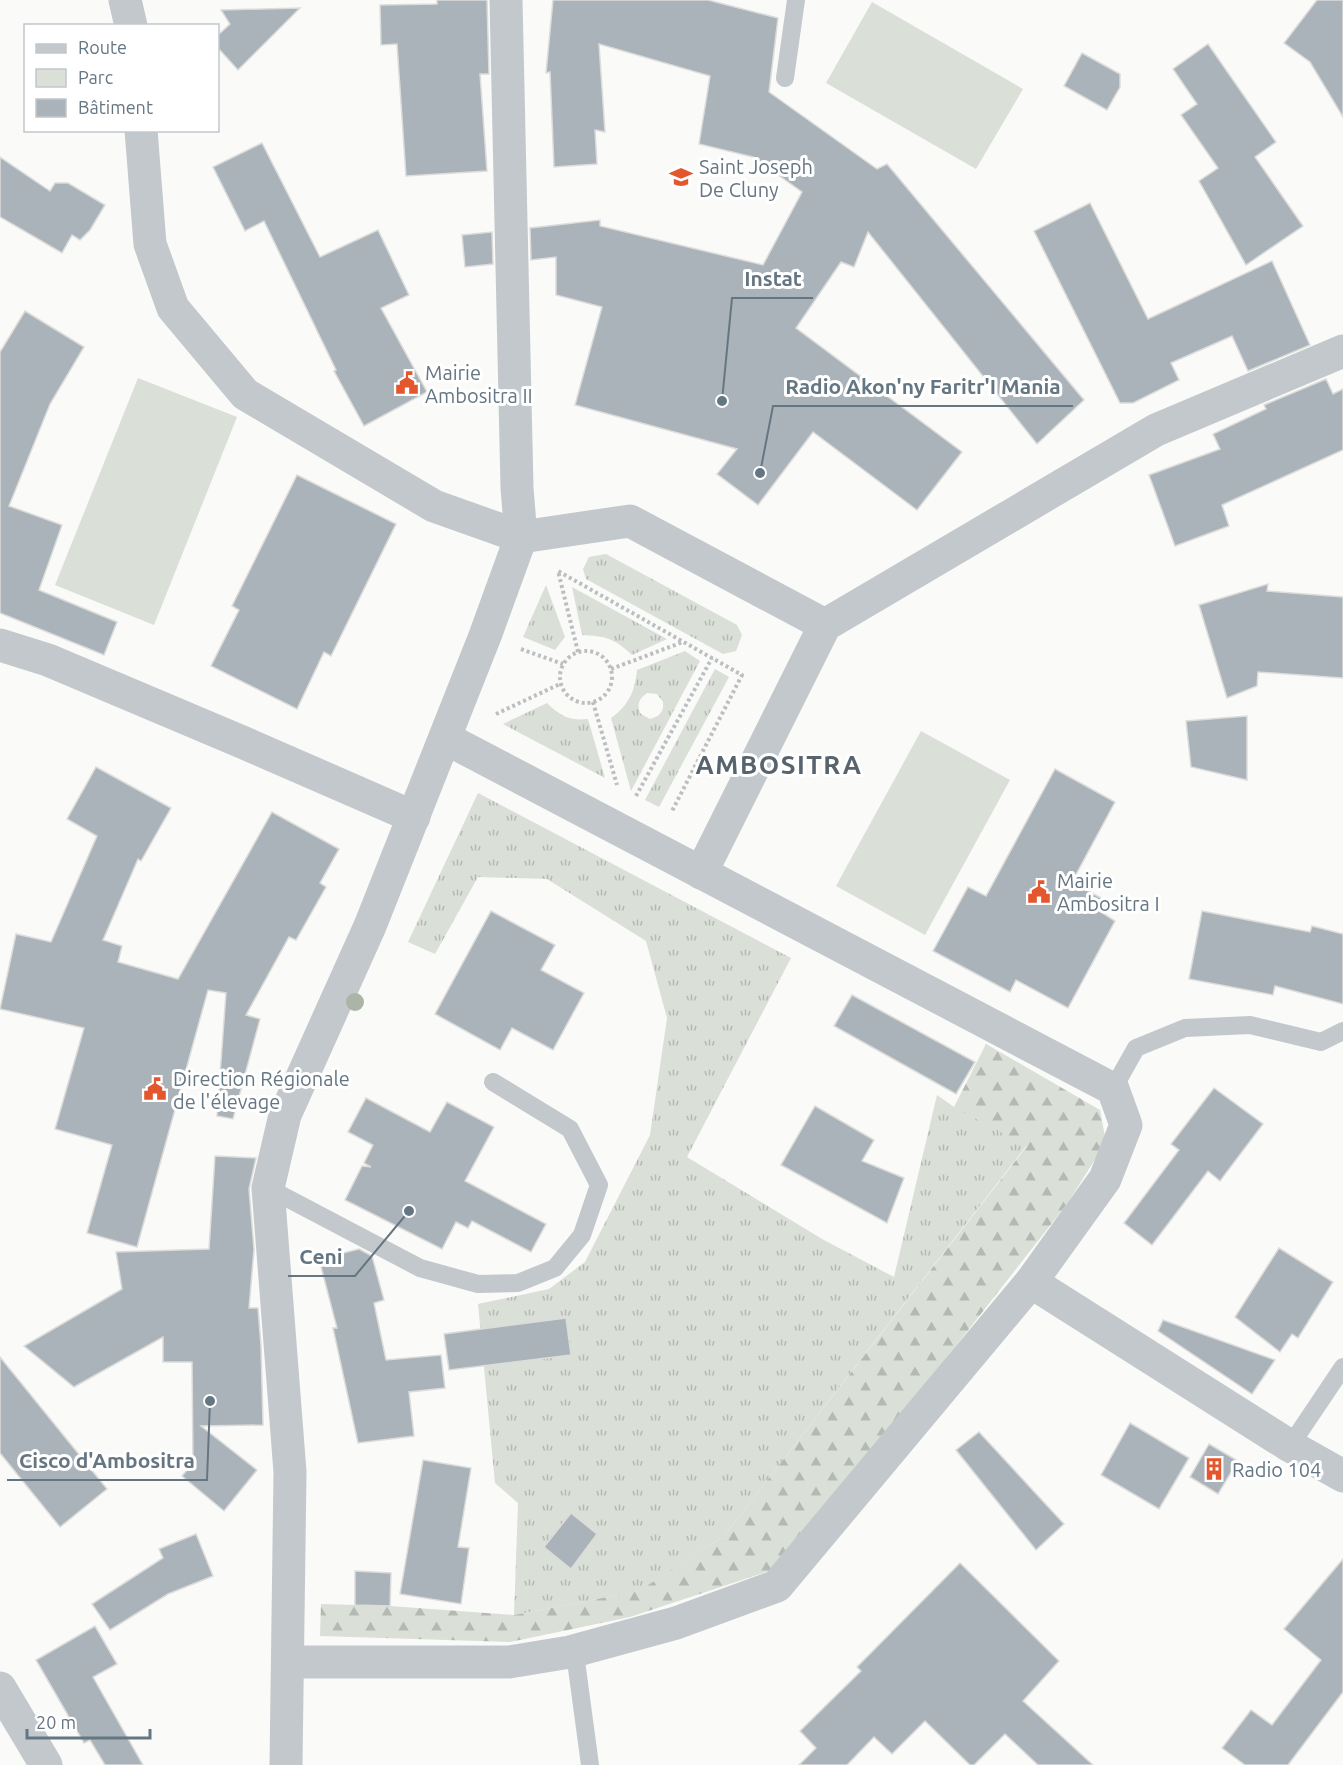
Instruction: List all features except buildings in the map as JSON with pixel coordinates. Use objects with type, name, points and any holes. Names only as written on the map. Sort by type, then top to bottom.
[{"type":"street","points":[[125,0],[131,24]]},
{"type":"street","points":[[286,1765],[290,1472],[268,1188],[285,1115],[370,926],[522,537],[517,488],[506,0]]},
{"type":"street","points":[[141,132],[150,244],[173,308],[245,394],[434,506],[522,537],[630,521],[825,625]]},
{"type":"street","points":[[701,873],[825,625],[1156,430],[1343,351]]},
{"type":"street","points":[[0,645],[48,660],[414,817]]},
{"type":"street","points":[[288,1662],[509,1662],[570,1652],[676,1623],[777,1586],[1031,1282],[1105,1179],[1126,1125],[1113,1089],[701,873],[636,833],[444,738]]},
{"type":"street","points":[[1031,1282],[1290,1446],[1343,1476]]},
{"type":"street","points":[[0,1688],[46,1765]]},
{"type":"lane","points":[[785,78],[796,0]]},
{"type":"lane","points":[[1113,1089],[1136,1048],[1185,1028],[1250,1025],[1321,1042],[1343,1031]]},
{"type":"lane","points":[[268,1188],[420,1268],[478,1284],[518,1283],[555,1268],[582,1235],[599,1185],[570,1129],[493,1082]]},
{"type":"lane","points":[[1290,1446],[1343,1367]]},
{"type":"lane","points":[[570,1652],[576,1660],[590,1765]]},
{"type":"path","points":[[578,652],[558,571],[742,675],[636,833]]},
{"type":"path","points":[[610,669],[684,642]]},
{"type":"path","points":[[588,651],[598,654],[606,660],[610,669],[612,679],[609,689],[593,702],[583,703],[574,700],[560,684],[563,664],[578,652],[588,651]]},
{"type":"path","points":[[636,833],[712,658]]},
{"type":"path","points":[[444,738],[560,684]]},
{"type":"path","points":[[593,702],[636,833]]},
{"type":"green space","points":[[872,2],[1023,89],[976,169],[826,83]]},
{"type":"green space","points":[[138,378],[237,417],[154,625],[55,585]]},
{"type":"green space","points":[[606,554],[737,625],[742,635],[736,651],[723,654],[586,579],[583,569],[589,557]]},
{"type":"green space","points":[[546,585],[565,637],[555,650],[523,637]]},
{"type":"green space","points":[[572,587],[667,639],[632,655],[609,639],[582,635]]},
{"type":"green space","points":[[685,651],[700,661],[631,791],[611,718],[630,698],[637,670]],"holes":[[[647,693],[657,694],[663,702],[663,708],[659,715],[650,719],[641,714],[639,702]]]},
{"type":"green space","points":[[715,669],[729,677],[659,807],[645,800]]},
{"type":"green space","points":[[547,703],[566,717],[588,719],[605,778],[503,724]]},
{"type":"green space","points":[[921,731],[1010,780],[925,935],[836,886]]},
{"type":"green space","points":[[478,793],[791,958],[687,1157],[822,1239],[894,1277],[937,1095],[954,1107],[1027,1145],[724,1536],[640,1591],[514,1615],[518,1503],[495,1483],[478,1304],[549,1289],[585,1262],[650,1135],[667,1018],[646,941],[547,879],[478,877],[435,954],[408,942]]},
{"type":"green space","points":[[986,1044],[1100,1110],[1106,1142],[1067,1204],[890,1430],[769,1571],[630,1617],[510,1642],[320,1636],[321,1604],[390,1606],[514,1615],[639,1591],[724,1536],[1027,1146],[954,1107]]},
{"type":"place","name":"Saint Joseph De Cluny","points":[[681,177]]},
{"type":"place","name":"Mairie Ambositra II","points":[[407,383]]},
{"type":"place","name":"Instat","points":[[722,401]]},
{"type":"place","name":"Radio Akon'ny Faritr'I Mania","points":[[760,473]]},
{"type":"place","name":"Mairie Ambositra I","points":[[1039,892]]},
{"type":"place","name":"Direction Régionale de l'élevage","points":[[155,1089]]},
{"type":"place","name":"Ceni","points":[[409,1211]]},
{"type":"place","name":"Cisco d'Ambositra","points":[[210,1401]]},
{"type":"place","name":"Radio 104","points":[[1214,1469]]},
{"type":"district","name":"AMBOSITRA","points":[[779,764]]}]
